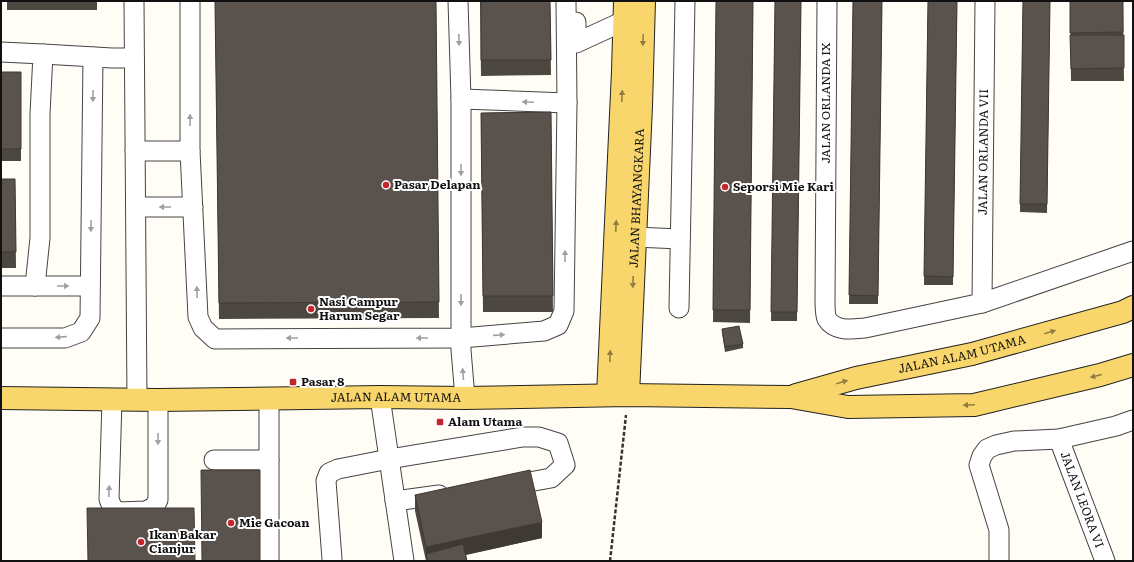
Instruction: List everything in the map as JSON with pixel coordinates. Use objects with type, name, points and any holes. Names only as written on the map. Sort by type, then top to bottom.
[{"type":"main road","name":"JALAN BHAYANGKARA","points":[[618,395],[635,237],[644,1]]},
{"type":"main road","name":"JALAN BHAYANGKARA","points":[[618,395],[625,11]]},
{"type":"main road","name":"JALAN ALAM UTAMA","points":[[791,397],[856,378],[972,354],[1115,314],[1133,307]]},
{"type":"main road","name":"JALAN ALAM UTAMA","points":[[1,398],[147,400],[465,398],[618,395],[791,397],[848,407],[974,405],[1100,375],[1133,365]]},
{"type":"street","points":[[112,400],[109,499],[112,507],[118,512],[146,511],[154,507],[158,500],[147,400],[136,207],[134,1]]},
{"type":"street","points":[[190,1],[190,151],[198,317],[203,328],[215,339],[461,338],[544,331],[558,326],[564,311],[567,104],[566,1]]},
{"type":"street","points":[[458,1],[461,99],[461,338],[465,398]]},
{"type":"street","points":[[576,1],[576,148]]},
{"type":"street","points":[[679,308],[685,1]]},
{"type":"street","name":"JALAN ORLANDA IX","points":[[827,1],[824,300],[827,319],[834,326],[846,330],[865,328],[982,303]]},
{"type":"street","name":"JALAN ORLANDA VII","points":[[982,303],[985,1]]},
{"type":"street","points":[[576,43],[625,11]]},
{"type":"street","points":[[1,52],[134,58]]},
{"type":"street","points":[[35,286],[40,238],[40,114],[43,54]]},
{"type":"street","points":[[1,338],[65,338],[81,332],[90,318],[93,57]]},
{"type":"street","points":[[461,99],[567,104]]},
{"type":"street","points":[[135,151],[190,151]]},
{"type":"street","points":[[136,207],[193,207]]},
{"type":"street","points":[[635,237],[680,239]]},
{"type":"street","points":[[982,303],[1133,251]]},
{"type":"street","points":[[1,286],[90,286]]},
{"type":"street","points":[[380,398],[404,561]]},
{"type":"street","points":[[269,399],[269,561]]},
{"type":"street","points":[[999,561],[999,530],[979,465],[982,456],[987,449],[1014,441],[1059,439],[1116,426],[1133,420]]},
{"type":"street","points":[[332,559],[326,481],[329,473],[338,469],[389,459],[523,438],[539,438],[558,443],[565,465],[551,478],[490,489]]},
{"type":"street","name":"JALAN LEORA VI","points":[[1059,439],[1105,561]]},
{"type":"street","points":[[214,460],[269,460]]},
{"type":"street","points":[[395,501],[458,493]]},
{"type":"path","points":[[610,561],[618,395]]},
{"type":"building","points":[[215,1],[436,1],[439,302],[219,303]]},
{"type":"building","points":[[481,1],[550,1],[551,60],[481,60]]},
{"type":"building","points":[[716,1],[753,1],[750,310],[713,310]]},
{"type":"building","points":[[775,1],[801,1],[797,312],[771,312]]},
{"type":"building","points":[[853,1],[882,1],[878,296],[849,295]]},
{"type":"building","points":[[928,1],[957,1],[953,277],[924,276]]},
{"type":"building","points":[[1023,1],[1050,1],[1047,204],[1020,204]]},
{"type":"building","points":[[1070,1],[1123,1],[1123,32],[1070,33]]},
{"type":"building","points":[[1070,35],[1124,35],[1124,68],[1071,69]]},
{"type":"building","points":[[1,72],[21,72],[21,149],[1,149]]},
{"type":"building","points":[[551,112],[553,296],[483,296],[481,113]]},
{"type":"building","points":[[1,179],[15,179],[16,252],[1,252]]},
{"type":"building","points":[[739,326],[743,344],[725,347],[722,329]]},
{"type":"building","name":"Mie Gacoan","points":[[201,470],[260,470],[260,561],[202,561]]},
{"type":"building","points":[[530,470],[542,522],[426,547],[415,495]]},
{"type":"building","name":"Ikan Bakar Cianjur","points":[[87,508],[194,508],[195,561],[88,561]]},
{"type":"building","points":[[463,544],[467,561],[428,561],[426,554]]},
{"type":"place","name":"Pasar Delapan","points":[[386,185]]},
{"type":"place","name":"Seporsi Mie Kari","points":[[725,187]]},
{"type":"place","name":"Nasi Campur Harum Segar","points":[[311,309]]},
{"type":"place","name":"Pasar 8","points":[[293,382]]},
{"type":"place","name":"Alam Utama","points":[[440,422]]},
{"type":"place","name":"Mie Gacoan","points":[[231,523]]},
{"type":"place","name":"Ikan Bakar Cianjur","points":[[141,542]]}]
